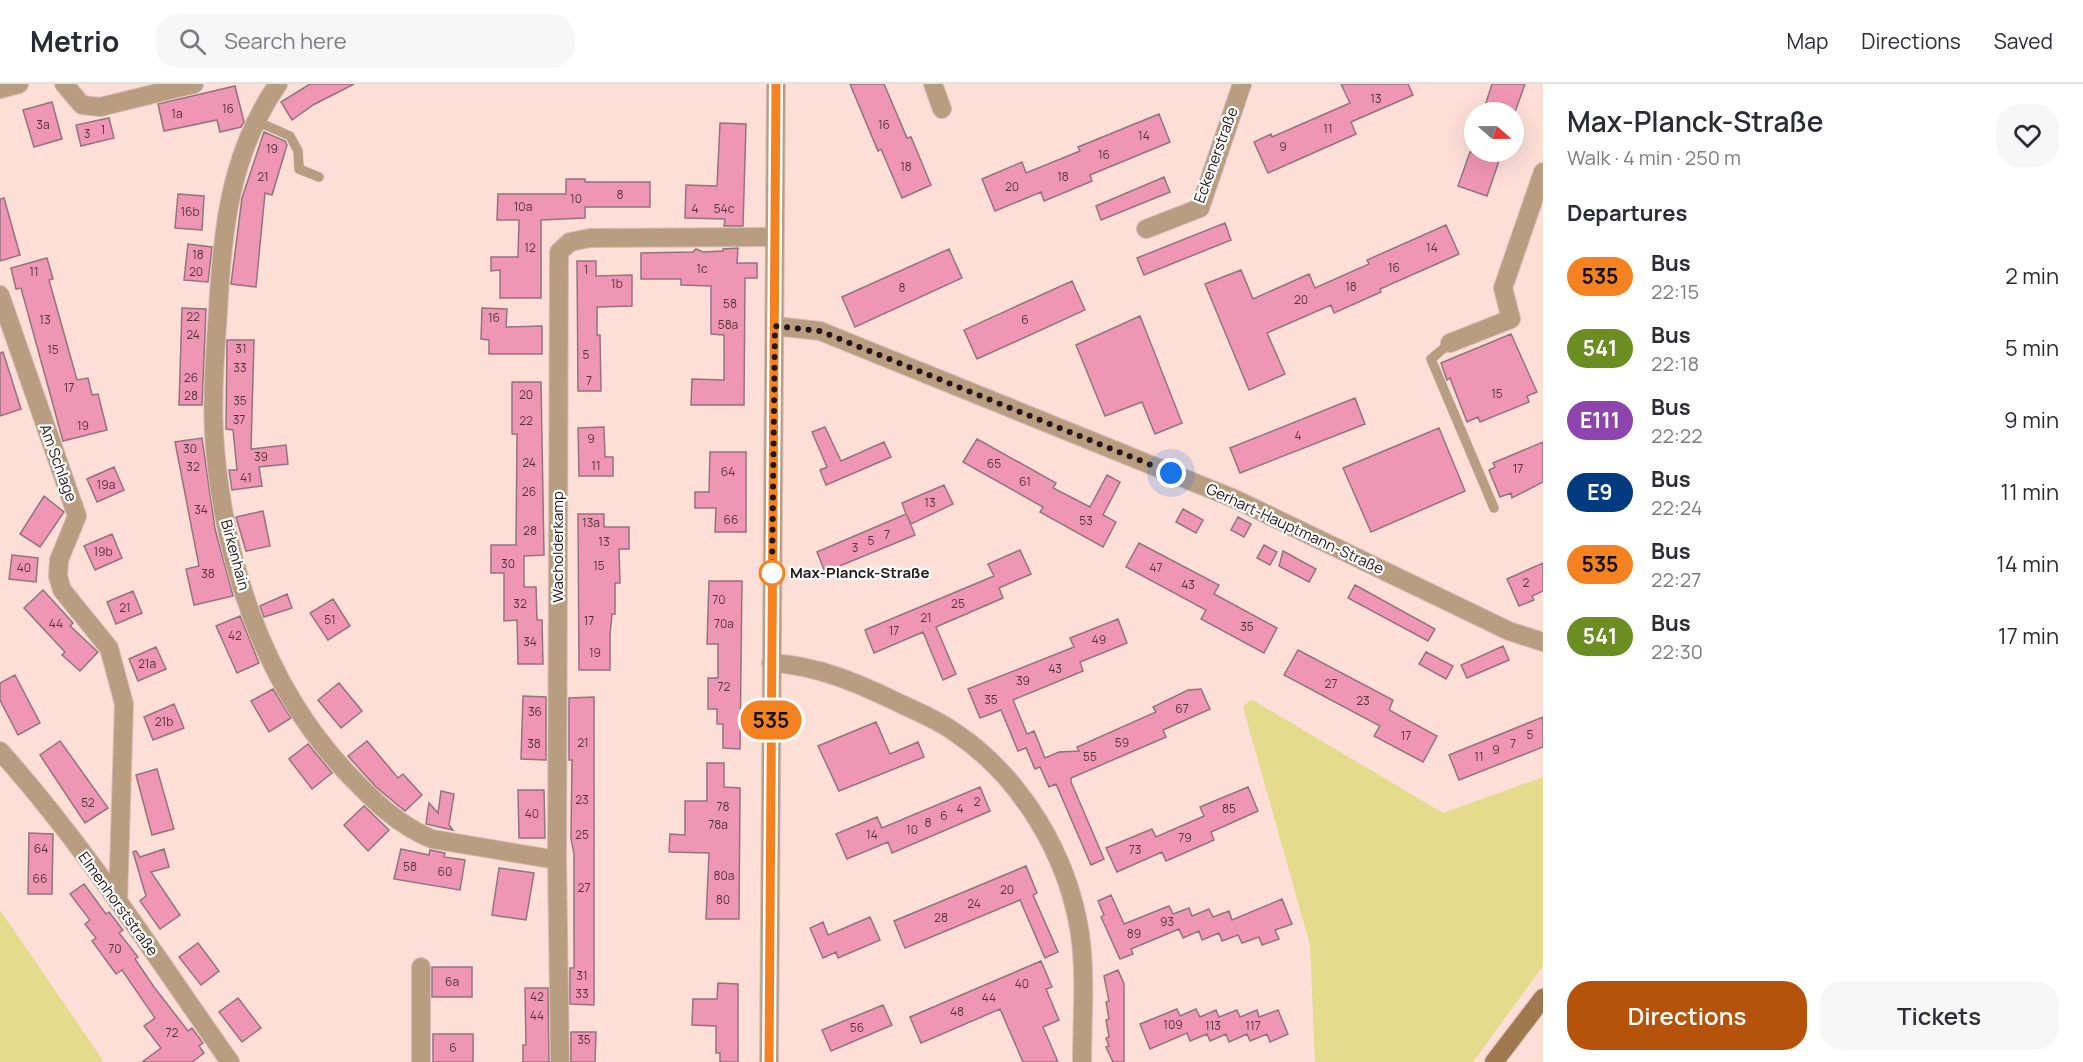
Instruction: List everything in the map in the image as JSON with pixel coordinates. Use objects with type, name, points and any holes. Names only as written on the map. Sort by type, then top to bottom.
[{"type":"main road","points":[[1494,1062],[1543,998]]},
{"type":"street","points":[[0,89],[19,84]]},
{"type":"street","points":[[64,84],[82,105],[100,107],[194,84]]},
{"type":"street","name":"Birkenhain","points":[[278,84],[256,121],[236,172],[222,237],[215,356],[214,433],[220,497],[234,561],[255,623],[279,678],[300,716],[330,755],[380,807],[413,832],[432,839],[557,860]]},
{"type":"street","points":[[769,1062],[776,84]]},
{"type":"street","points":[[933,84],[942,109]]},
{"type":"street","name":"Eckenerstraße","points":[[1146,229],[1200,208],[1242,84]]},
{"type":"street","points":[[1450,343],[1511,319],[1503,288],[1543,172]]},
{"type":"street","name":"Wacholderkamp","points":[[560,1062],[557,860],[559,252],[570,242],[590,238],[775,237]]},
{"type":"street","name":"Am Schlage","points":[[0,295],[77,516],[59,561],[58,576],[62,590],[109,648],[124,704],[118,902]]},
{"type":"street","name":"Gerhart-Hauptmann-Straße","points":[[775,326],[820,331],[981,394],[1235,499],[1509,631],[1543,642]]},
{"type":"street","points":[[771,663],[802,665],[889,698],[935,720],[976,749],[1014,786],[1052,847],[1075,909],[1080,936],[1083,1062]]},
{"type":"street","name":"Elmenhorststraße","points":[[0,751],[25,778],[118,902],[230,1062]]},
{"type":"street","points":[[421,967],[422,1062]]},
{"type":"lane","points":[[256,121],[290,136],[298,151],[299,169],[319,177]]},
{"type":"lane","points":[[1450,343],[1431,359],[1494,508]]},
{"type":"shaded area","points":[[1251,699],[1443,813],[1543,777],[1543,966],[1473,1062],[1315,1062],[1310,945],[1243,707]]},
{"type":"shaded area","points":[[0,910],[104,1062],[0,1062]]},
{"type":"building","points":[[310,84],[354,84],[313,105],[292,120],[281,102]]},
{"type":"building","points":[[850,84],[884,84],[907,138],[911,137],[931,185],[902,198],[881,149],[878,151]]},
{"type":"building","points":[[1341,84],[1408,84],[1413,95],[1351,122],[1356,134],[1268,173],[1254,142],[1271,134],[1272,137],[1350,103]]},
{"type":"building","points":[[1492,84],[1525,84],[1519,102],[1486,102]]},
{"type":"building","points":[[235,86],[244,122],[241,127],[220,132],[217,120],[164,131],[158,104]]},
{"type":"building","points":[[52,102],[62,139],[34,147],[23,110]]},
{"type":"building","points":[[1159,114],[1170,142],[1090,175],[1092,181],[1044,201],[1041,192],[995,211],[982,179],[1022,162],[1026,173],[1080,151],[1078,147]]},
{"type":"building","points":[[109,118],[114,138],[81,146],[76,125]]},
{"type":"building","points":[[720,123],[746,124],[743,226],[724,226],[725,219],[685,218],[686,185],[717,186]]},
{"type":"building","points":[[264,132],[285,141],[287,145],[272,195],[265,193],[256,287],[231,284],[242,198]]},
{"type":"building","points":[[1466,162],[1499,162],[1487,196],[1458,186]]},
{"type":"building","points":[[1164,177],[1170,192],[1101,220],[1096,206]]},
{"type":"building","points":[[566,179],[585,179],[585,182],[650,182],[650,207],[585,207],[585,218],[541,220],[541,298],[500,298],[500,270],[491,271],[491,257],[518,257],[519,220],[497,220],[498,194],[566,194]]},
{"type":"building","points":[[178,194],[204,196],[202,230],[175,228]]},
{"type":"building","points":[[4,198],[20,255],[0,261],[0,199]]},
{"type":"building","points":[[1225,223],[1231,240],[1144,275],[1137,258]]},
{"type":"building","points":[[1446,225],[1459,254],[1380,289],[1381,292],[1334,313],[1331,305],[1267,333],[1285,374],[1249,390],[1205,284],[1241,270],[1253,299],[1309,274],[1315,288],[1369,264],[1367,260]]},
{"type":"building","points":[[188,244],[212,247],[208,282],[184,280]]},
{"type":"building","points":[[738,248],[737,263],[757,263],[757,278],[745,278],[744,405],[691,405],[692,379],[724,380],[724,335],[711,334],[711,286],[681,285],[681,279],[641,279],[641,253],[693,252],[696,249],[703,252],[723,251],[723,249]]},
{"type":"building","points":[[949,249],[962,278],[855,327],[842,297]]},
{"type":"building","points":[[47,258],[53,279],[49,280],[77,380],[88,378],[92,395],[98,394],[107,430],[63,441],[21,288],[16,289],[11,268]]},
{"type":"building","points":[[577,261],[596,261],[596,276],[632,275],[632,306],[597,307],[601,391],[578,391]]},
{"type":"building","points":[[1072,281],[1085,310],[977,359],[964,330]]},
{"type":"building","points":[[182,308],[206,309],[202,405],[179,405]]},
{"type":"building","points":[[482,308],[507,309],[506,327],[542,326],[542,354],[489,354],[489,340],[481,339]]},
{"type":"building","points":[[1140,316],[1182,423],[1155,434],[1142,402],[1105,416],[1076,345]]},
{"type":"building","points":[[1511,334],[1537,392],[1527,396],[1529,402],[1480,422],[1478,417],[1467,422],[1450,378],[1447,380],[1441,363]]},
{"type":"building","points":[[227,340],[254,340],[251,449],[286,445],[288,464],[259,467],[262,486],[232,490],[229,470],[237,470],[233,430],[226,429]]},
{"type":"building","points":[[3,352],[21,409],[0,416],[0,353]]},
{"type":"building","points":[[512,382],[541,382],[544,555],[524,556],[524,587],[536,587],[537,620],[542,620],[543,664],[518,664],[517,620],[504,621],[504,573],[491,573],[491,545],[516,545],[517,434],[512,434]]},
{"type":"building","points":[[1355,398],[1365,424],[1240,473],[1230,448]]},
{"type":"building","points":[[604,427],[605,457],[613,457],[613,476],[579,476],[578,428]]},
{"type":"building","points":[[825,427],[841,461],[884,442],[891,457],[826,485],[820,470],[827,467],[812,432]]},
{"type":"building","points":[[1439,428],[1465,491],[1371,532],[1343,468]]},
{"type":"building","points":[[202,438],[215,529],[233,596],[194,605],[186,569],[199,566],[175,442]]},
{"type":"building","points":[[977,439],[1056,483],[1053,488],[1090,507],[1107,475],[1120,482],[1103,515],[1116,522],[1103,547],[1040,512],[1043,507],[963,462]]},
{"type":"building","points":[[1543,442],[1543,482],[1512,498],[1511,493],[1500,497],[1489,470],[1495,467],[1493,463]]},
{"type":"building","points":[[710,452],[746,452],[746,532],[715,532],[716,508],[695,508],[695,492],[709,492]]},
{"type":"building","points":[[114,467],[124,490],[97,502],[87,479]]},
{"type":"building","points":[[944,485],[953,504],[911,524],[907,515],[915,535],[825,572],[817,552],[906,514],[902,503]]},
{"type":"building","points":[[44,496],[64,512],[40,547],[20,534]]},
{"type":"building","points":[[1183,509],[1203,520],[1196,533],[1176,522]]},
{"type":"building","points":[[263,511],[270,546],[246,551],[236,517]]},
{"type":"building","points":[[578,514],[604,514],[604,527],[629,527],[629,549],[619,549],[620,583],[615,583],[615,614],[612,614],[610,635],[610,670],[579,670]]},
{"type":"building","points":[[1238,517],[1251,524],[1244,537],[1231,530]]},
{"type":"building","points":[[112,534],[122,558],[95,570],[84,546]]},
{"type":"building","points":[[1139,543],[1219,585],[1214,594],[1277,628],[1264,653],[1201,619],[1206,610],[1126,567]]},
{"type":"building","points":[[1264,545],[1277,552],[1270,565],[1257,558]]},
{"type":"building","points":[[1020,550],[1031,574],[999,588],[1003,598],[936,627],[956,674],[943,680],[923,632],[874,653],[865,630],[994,576],[988,564]]},
{"type":"building","points":[[1283,551],[1316,569],[1309,582],[1279,566]]},
{"type":"building","points":[[12,555],[38,558],[36,582],[9,579]]},
{"type":"building","points":[[1543,563],[1543,591],[1532,596],[1534,600],[1519,606],[1507,579]]},
{"type":"building","points":[[709,581],[742,581],[740,749],[723,748],[723,724],[717,724],[717,709],[708,709],[708,678],[718,678],[718,644],[707,644]]},
{"type":"building","points":[[1355,585],[1435,629],[1428,641],[1348,598]]},
{"type":"building","points":[[43,590],[73,623],[70,626],[98,652],[80,671],[62,655],[65,652],[24,608]]},
{"type":"building","points":[[133,591],[142,613],[116,624],[107,602]]},
{"type":"building","points":[[287,594],[292,608],[264,617],[260,606]]},
{"type":"building","points":[[333,599],[350,626],[328,640],[310,613]]},
{"type":"building","points":[[240,616],[259,663],[237,673],[216,626]]},
{"type":"building","points":[[1118,619],[1127,643],[1080,662],[1083,671],[1013,700],[1027,734],[1034,731],[1045,758],[1059,752],[1079,751],[1077,747],[1156,712],[1153,707],[1188,690],[1201,689],[1210,709],[1163,730],[1166,737],[1071,778],[1104,859],[1091,865],[1056,784],[1049,787],[1040,767],[1035,769],[1026,748],[1018,751],[1001,710],[980,718],[968,689],[1074,647],[1070,638]]},
{"type":"building","points":[[1503,646],[1509,660],[1467,678],[1461,665]]},
{"type":"building","points":[[156,647],[166,669],[138,681],[129,659]]},
{"type":"building","points":[[1298,650],[1393,700],[1389,710],[1437,736],[1423,762],[1374,736],[1380,726],[1284,675]]},
{"type":"building","points":[[1426,652],[1453,666],[1446,679],[1419,664]]},
{"type":"building","points":[[15,675],[40,723],[18,735],[0,700],[0,683]]},
{"type":"building","points":[[339,683],[362,711],[341,728],[318,700]]},
{"type":"building","points":[[273,689],[291,718],[269,732],[251,701]]},
{"type":"building","points":[[523,696],[546,697],[546,760],[521,759]]},
{"type":"building","points":[[594,697],[594,1005],[570,1004],[570,968],[574,968],[574,854],[571,838],[572,760],[569,760],[569,698]]},
{"type":"building","points":[[174,704],[184,728],[153,740],[144,717]]},
{"type":"building","points":[[1543,717],[1543,747],[1459,780],[1449,755]]},
{"type":"building","points":[[876,722],[890,754],[918,742],[924,757],[839,791],[818,746]]},
{"type":"building","points":[[60,741],[108,808],[85,823],[40,755]]},
{"type":"building","points":[[367,741],[398,778],[403,774],[422,795],[405,811],[376,787],[348,756]]},
{"type":"building","points":[[308,744],[332,773],[312,789],[289,759]]},
{"type":"building","points":[[707,763],[724,763],[724,787],[740,788],[739,919],[706,919],[709,853],[669,852],[670,834],[685,835],[685,801],[707,801]]},
{"type":"building","points":[[157,769],[174,829],[152,835],[136,775]]},
{"type":"building","points":[[980,787],[990,811],[892,853],[888,842],[847,859],[836,834],[877,817],[882,828]]},
{"type":"building","points":[[1248,787],[1258,811],[1211,832],[1214,840],[1166,861],[1162,852],[1117,872],[1106,848],[1152,829],[1156,837],[1204,816],[1200,807]]},
{"type":"building","points":[[518,790],[544,790],[545,838],[519,838]]},
{"type":"building","points":[[441,791],[454,794],[449,825],[453,830],[426,824],[429,803],[438,813]]},
{"type":"building","points":[[364,806],[389,830],[368,851],[344,825]]},
{"type":"building","points":[[29,833],[53,834],[52,894],[28,894]]},
{"type":"building","points":[[164,849],[169,867],[151,872],[180,915],[160,929],[140,901],[146,896],[133,852],[136,851],[140,857]]},
{"type":"building","points":[[401,849],[429,855],[430,850],[445,853],[444,857],[465,860],[460,890],[394,879]]},
{"type":"building","points":[[1026,866],[1037,893],[1033,895],[1058,952],[1045,958],[1020,900],[905,948],[894,921]]},
{"type":"building","points":[[499,868],[534,873],[526,920],[492,915]]},
{"type":"building","points":[[84,884],[106,914],[109,912],[123,930],[119,933],[138,957],[135,959],[154,987],[188,1031],[192,1028],[203,1043],[199,1046],[204,1053],[192,1062],[142,1062],[161,1048],[144,1026],[155,1018],[122,970],[116,974],[92,941],[96,938],[85,924],[90,920],[70,894]]},
{"type":"building","points":[[1111,895],[1124,924],[1169,906],[1173,914],[1189,908],[1192,916],[1209,909],[1213,917],[1229,911],[1232,920],[1282,899],[1292,924],[1275,930],[1279,939],[1262,945],[1259,937],[1242,943],[1238,935],[1222,941],[1219,933],[1202,940],[1199,931],[1183,938],[1179,929],[1131,949],[1133,954],[1120,959],[1101,917],[1104,915],[1098,901]]},
{"type":"building","points":[[870,917],[880,940],[838,958],[836,952],[823,958],[810,928],[823,922],[828,935]]},
{"type":"building","points":[[198,943],[219,971],[201,985],[179,957]]},
{"type":"building","points":[[1041,961],[1052,987],[1046,989],[1059,1020],[1043,1027],[1058,1062],[1023,1062],[1000,1009],[921,1043],[910,1017]]},
{"type":"building","points":[[432,967],[472,967],[472,997],[432,997]]},
{"type":"building","points":[[1118,970],[1124,984],[1124,1062],[1113,1062],[1106,1047],[1109,1046],[1106,1038],[1109,1037],[1106,1020],[1109,1019],[1106,1002],[1109,1001],[1104,976]]},
{"type":"building","points":[[718,983],[738,984],[738,1062],[720,1062],[720,1053],[716,1053],[716,1026],[692,1025],[693,999],[717,999]]},
{"type":"building","points":[[525,988],[548,988],[549,1062],[523,1062],[523,1045],[526,1045]]},
{"type":"building","points":[[238,998],[261,1028],[242,1042],[219,1012]]},
{"type":"building","points":[[883,1005],[892,1025],[831,1051],[822,1030]]},
{"type":"building","points":[[1177,1009],[1180,1016],[1196,1009],[1200,1017],[1216,1010],[1219,1017],[1237,1010],[1240,1017],[1257,1010],[1259,1017],[1278,1010],[1288,1034],[1270,1042],[1267,1034],[1250,1041],[1247,1034],[1229,1042],[1226,1034],[1210,1041],[1207,1034],[1190,1041],[1187,1033],[1150,1049],[1140,1024]]},
{"type":"building","points":[[571,1032],[596,1032],[595,1062],[571,1062]]},
{"type":"building","points":[[433,1034],[473,1034],[473,1062],[433,1062]]},
{"type":"bus line","name":"535","points":[[769,1062],[776,84]]},
{"type":"place","name":"Max-Planck-Straße","points":[[772,573]]},
{"type":"route","points":[[772,573],[775,326],[820,331],[981,394],[1171,473]]}]
